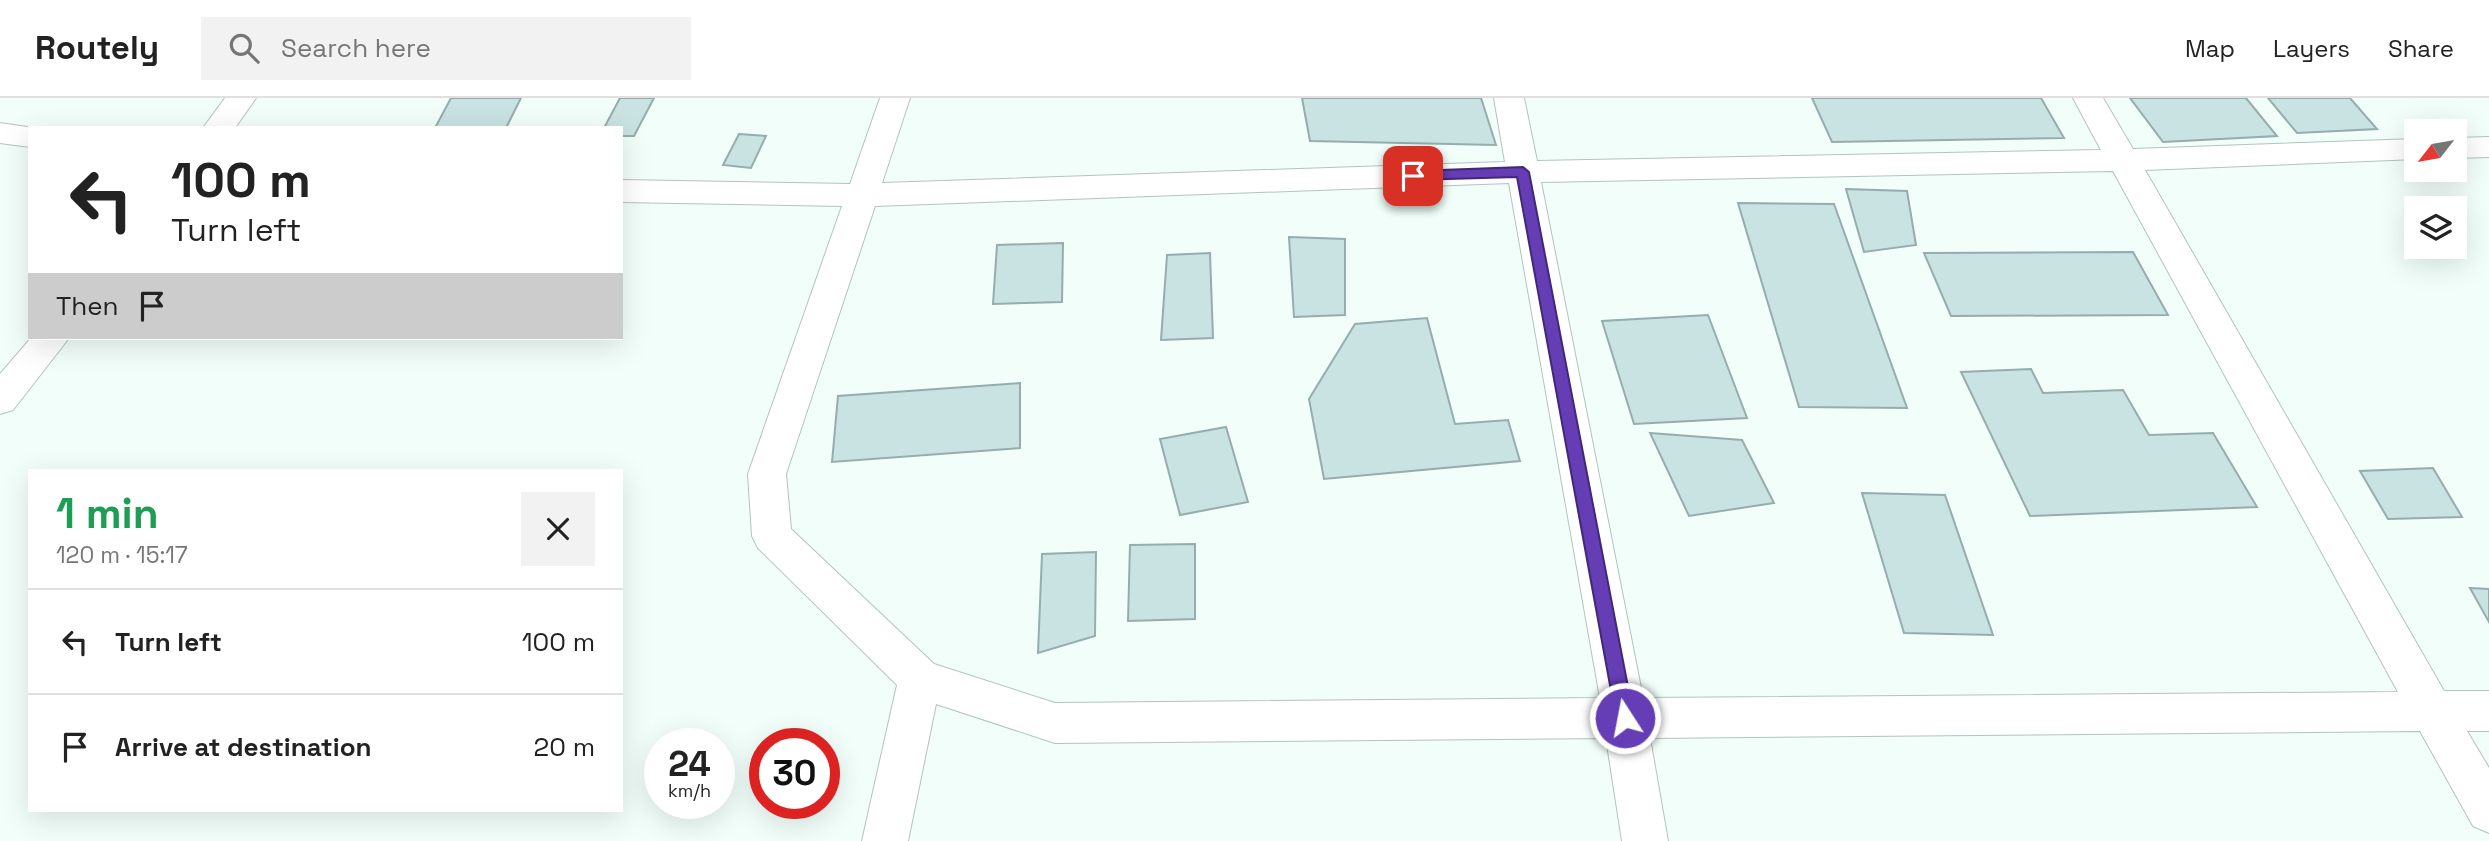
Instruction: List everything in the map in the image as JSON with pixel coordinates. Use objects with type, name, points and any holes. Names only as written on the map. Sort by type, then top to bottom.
[{"type":"street","points":[[220,126],[241,98]]},
{"type":"street","points":[[895,98],[766,474],[772,536],[920,679],[1055,723],[2489,711]]},
{"type":"street","points":[[1509,98],[1625,718],[1645,841]]},
{"type":"street","points":[[2088,98],[2120,160],[2489,811]]},
{"type":"street","points":[[0,133],[28,136]]},
{"type":"street","points":[[2468,148],[2489,147]]},
{"type":"street","points":[[623,191],[863,195],[1523,172],[2120,160],[2404,149]]},
{"type":"street","points":[[0,400],[49,340]]},
{"type":"street","points":[[885,841],[920,679]]},
{"type":"building","points":[[451,98],[521,98],[507,126],[436,126]]},
{"type":"building","points":[[620,98],[654,98],[634,136],[623,136],[623,126],[605,126]]},
{"type":"building","points":[[1302,98],[1481,98],[1496,145],[1310,141]]},
{"type":"building","points":[[1812,98],[2041,98],[2064,138],[1832,142]]},
{"type":"building","points":[[2130,98],[2246,98],[2277,136],[2163,142]]},
{"type":"building","points":[[2268,98],[2350,98],[2377,129],[2297,133]]},
{"type":"building","points":[[739,134],[766,136],[751,168],[723,165]]},
{"type":"building","points":[[1846,189],[1907,191],[1916,245],[1864,252]]},
{"type":"building","points":[[1738,203],[1834,204],[1907,408],[1799,407]]},
{"type":"building","points":[[1289,237],[1345,239],[1345,315],[1294,317]]},
{"type":"building","points":[[1063,243],[1062,302],[993,304],[997,245]]},
{"type":"building","points":[[2133,252],[2168,315],[1951,316],[1924,253]]},
{"type":"building","points":[[1210,253],[1213,338],[1161,340],[1167,255]]},
{"type":"building","points":[[1708,315],[1747,418],[1634,424],[1602,321]]},
{"type":"building","points":[[1427,318],[1455,424],[1508,420],[1520,461],[1324,479],[1309,399],[1355,324]]},
{"type":"building","points":[[2031,369],[2043,393],[2123,390],[2149,435],[2213,433],[2257,507],[2030,516],[1961,372]]},
{"type":"building","points":[[1020,383],[1020,448],[832,462],[838,396]]},
{"type":"building","points":[[1226,427],[1248,502],[1180,515],[1160,439]]},
{"type":"building","points":[[1650,433],[1742,440],[1774,503],[1689,516]]},
{"type":"building","points":[[2433,468],[2462,517],[2388,519],[2360,471]]},
{"type":"building","points":[[1862,493],[1945,495],[1993,635],[1904,633]]},
{"type":"building","points":[[1195,544],[1195,619],[1128,621],[1130,545]]},
{"type":"building","points":[[1096,552],[1095,636],[1038,653],[1042,554]]},
{"type":"building","points":[[2470,588],[2489,589],[2489,622]]},
{"type":"route","points":[[1413,176],[1523,172],[1625,718]]}]
